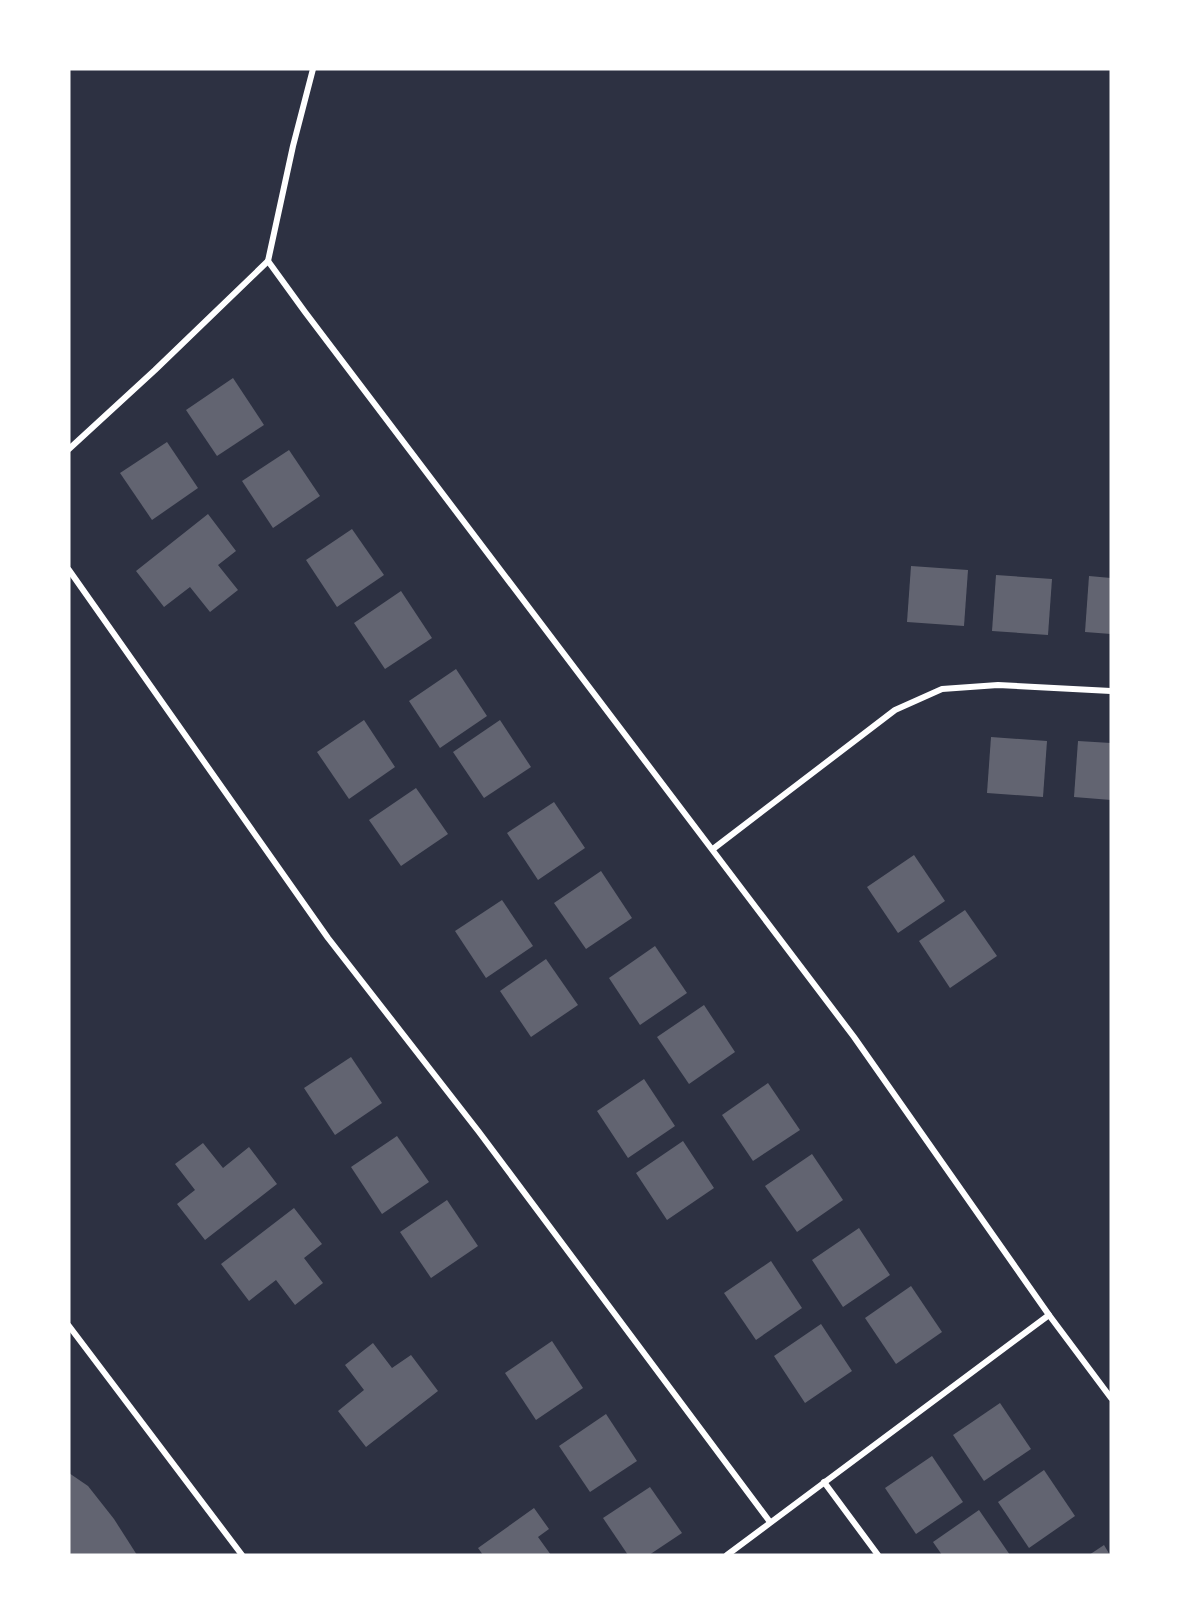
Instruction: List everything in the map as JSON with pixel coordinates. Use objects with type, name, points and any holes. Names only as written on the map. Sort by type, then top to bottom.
[{"type":"street","points":[[69,449],[268,261],[293,146],[313,69]]},
{"type":"street","points":[[268,261],[854,1037],[1049,1315],[1111,1398]]},
{"type":"street","points":[[69,570],[328,938],[479,1132],[770,1522]]},
{"type":"street","points":[[713,849],[895,710],[942,689],[998,685],[1111,691]]},
{"type":"street","points":[[727,1555],[1049,1315]]},
{"type":"street","points":[[69,1326],[242,1555]]},
{"type":"street","points":[[824,1482],[878,1555]]},
{"type":"building","points":[[233,378],[264,425],[217,456],[186,410]]},
{"type":"building","points":[[167,442],[198,488],[152,520],[120,473]]},
{"type":"building","points":[[289,450],[320,496],[273,528],[242,481]]},
{"type":"building","points":[[208,514],[236,551],[218,565],[238,590],[210,612],[190,587],[164,607],[136,571]]},
{"type":"building","points":[[352,529],[384,575],[337,607],[306,560]]},
{"type":"building","points":[[911,566],[968,570],[964,626],[907,622]]},
{"type":"building","points":[[996,575],[1052,579],[1048,635],[992,631]]},
{"type":"building","points":[[1089,576],[1111,578],[1111,634],[1085,632]]},
{"type":"building","points":[[401,591],[432,638],[385,669],[354,623]]},
{"type":"building","points":[[456,669],[487,716],[440,748],[409,701]]},
{"type":"building","points":[[364,720],[395,767],[349,799],[317,752]]},
{"type":"building","points":[[500,720],[531,767],[484,798],[453,752]]},
{"type":"building","points":[[991,737],[1047,741],[1043,797],[987,793]]},
{"type":"building","points":[[1078,741],[1111,743],[1111,800],[1074,797]]},
{"type":"building","points":[[416,788],[448,834],[401,866],[369,820]]},
{"type":"building","points":[[554,802],[585,848],[538,880],[507,833]]},
{"type":"building","points":[[914,855],[945,901],[898,933],[867,887]]},
{"type":"building","points":[[601,871],[632,918],[586,949],[554,903]]},
{"type":"building","points":[[502,900],[533,946],[486,978],[455,931]]},
{"type":"building","points":[[965,910],[997,956],[950,988],[919,941]]},
{"type":"building","points":[[655,946],[687,993],[640,1025],[609,978]]},
{"type":"building","points":[[546,959],[578,1005],[531,1037],[500,991]]},
{"type":"building","points":[[704,1005],[735,1052],[689,1084],[657,1037]]},
{"type":"building","points":[[351,1057],[382,1103],[335,1135],[304,1088]]},
{"type":"building","points":[[644,1079],[675,1126],[628,1158],[597,1111]]},
{"type":"building","points":[[768,1083],[800,1130],[753,1161],[722,1115]]},
{"type":"building","points":[[397,1136],[429,1182],[382,1214],[351,1167]]},
{"type":"building","points":[[683,1141],[714,1188],[667,1220],[636,1173]]},
{"type":"building","points":[[203,1143],[223,1168],[249,1147],[277,1184],[205,1240],[177,1204],[195,1190],[175,1164]]},
{"type":"building","points":[[812,1154],[843,1200],[797,1232],[765,1186]]},
{"type":"building","points":[[447,1200],[478,1246],[431,1278],[400,1232]]},
{"type":"building","points":[[294,1208],[322,1244],[304,1258],[323,1283],[295,1305],[276,1280],[249,1301],[221,1264]]},
{"type":"building","points":[[859,1228],[890,1275],[843,1307],[812,1260]]},
{"type":"building","points":[[771,1261],[802,1308],[756,1340],[724,1293]]},
{"type":"building","points":[[911,1286],[942,1332],[896,1364],[865,1318]]},
{"type":"building","points":[[821,1324],[852,1371],[805,1403],[774,1356]]},
{"type":"building","points":[[552,1341],[583,1388],[536,1420],[505,1373]]},
{"type":"building","points":[[373,1343],[392,1368],[411,1355],[438,1391],[366,1447],[338,1411],[364,1390],[345,1365]]},
{"type":"building","points":[[1000,1403],[1031,1449],[984,1481],[953,1435]]},
{"type":"building","points":[[606,1414],[637,1461],[590,1492],[559,1446]]},
{"type":"building","points":[[932,1456],[963,1502],[916,1534],[885,1488]]},
{"type":"building","points":[[1044,1470],[1075,1516],[1029,1548],[998,1502]]},
{"type":"building","points":[[69,1473],[88,1486],[114,1519],[137,1555],[69,1555]]},
{"type":"building","points":[[650,1487],[682,1533],[649,1555],[628,1555],[603,1518]]},
{"type":"building","points":[[534,1508],[549,1529],[538,1537],[551,1555],[483,1555],[478,1548]]},
{"type":"building","points":[[979,1510],[1010,1555],[942,1555],[933,1542]]},
{"type":"building","points":[[1104,1545],[1110,1555],[1089,1555]]}]
